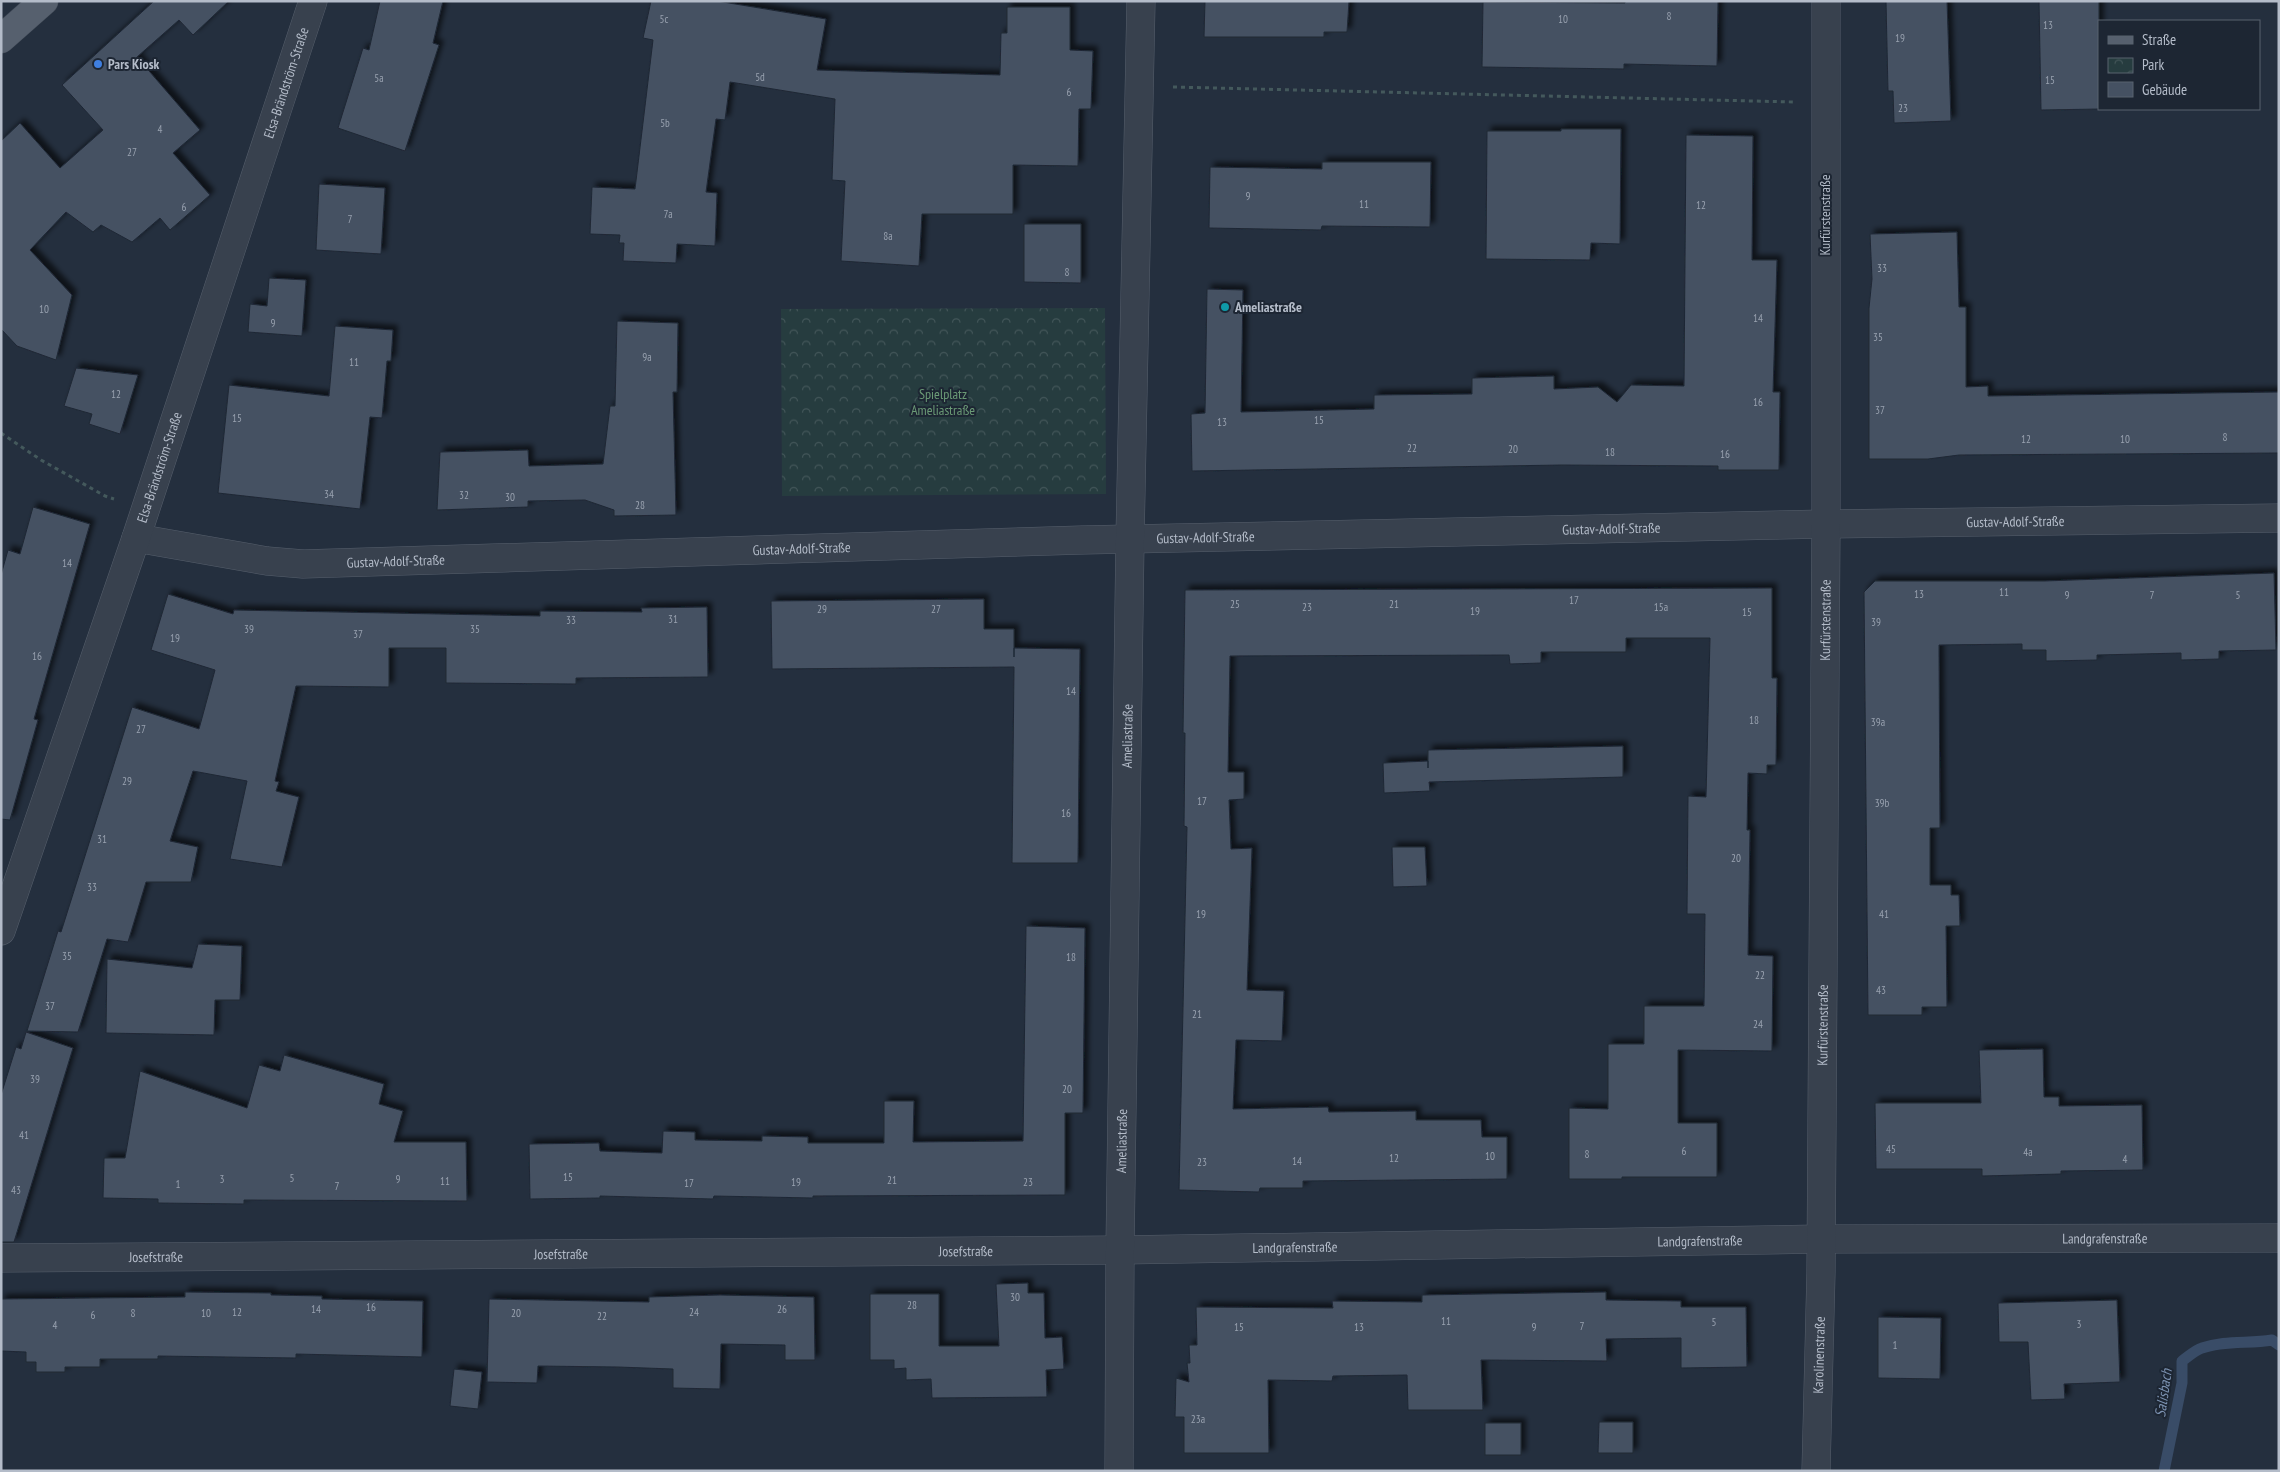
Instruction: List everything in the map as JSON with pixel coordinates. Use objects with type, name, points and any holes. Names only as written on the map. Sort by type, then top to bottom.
[{"type":"main road","points":[[1,39],[44,1]]},
{"type":"street","name":"Elsa-Brändström-Straße","points":[[1,931],[136,538],[313,1]]},
{"type":"street","name":"Ameliastraße","points":[[1119,1471],[1120,1250],[1130,540],[1141,1]]},
{"type":"street","name":"Kurfürstenstraße","points":[[1820,1239],[1826,524],[1826,1]]},
{"type":"street","name":"Gustav-Adolf-Straße","points":[[136,538],[267,561],[303,564],[1130,540],[1826,524],[2279,518]]},
{"type":"street","name":"Landgrafenstraße","points":[[1120,1250],[1820,1239],[2279,1238]]},
{"type":"street","name":"Karolinenstraße","points":[[1816,1471],[1820,1239]]},
{"type":"street","name":"Josefstraße","points":[[1,1258],[1120,1250]]},
{"type":"path","points":[[1140,86],[1825,103]]},
{"type":"path","points":[[1,433],[41,460],[104,496],[146,508]]},
{"type":"green space","name":"Spielplatz Ameliastraße","points":[[1105,308],[1106,494],[782,496],[781,309]]},
{"type":"building","points":[[154,1],[229,1],[193,35],[179,20],[137,57],[200,130],[173,153],[210,195],[170,230],[160,218],[132,242],[101,225],[93,232],[66,212],[30,250],[72,295],[56,360],[17,346],[1,329],[1,141],[20,123],[60,168],[103,130],[62,85]]},
{"type":"building","points":[[380,1],[443,1],[433,43],[439,45],[405,151],[338,128],[363,48],[369,50]]},
{"type":"building","points":[[651,1],[717,1],[826,19],[817,70],[1000,75],[1001,33],[1007,33],[1007,7],[1070,7],[1070,50],[1093,51],[1091,109],[1079,109],[1078,166],[1013,165],[1013,214],[922,214],[919,266],[841,261],[845,181],[832,180],[835,99],[730,82],[725,120],[716,119],[706,192],[717,193],[715,246],[677,244],[676,263],[623,261],[624,243],[619,243],[620,235],[590,234],[592,187],[635,189],[653,40],[643,38]]},
{"type":"building","points":[[1205,1],[1349,1],[1347,32],[1324,32],[1324,37],[1204,37]]},
{"type":"building","points":[[1625,1],[1718,1],[1717,66],[1624,64],[1624,69],[1482,67],[1483,2],[1625,3]]},
{"type":"building","points":[[1886,1],[1947,1],[1951,121],[1894,123],[1893,91],[1888,91]]},
{"type":"building","points":[[2039,1],[2099,1],[2098,109],[2041,110]]},
{"type":"building","points":[[1561,129],[1621,129],[1620,244],[1591,243],[1590,260],[1486,259],[1487,131],[1561,131]]},
{"type":"building","points":[[1686,135],[1753,136],[1752,260],[1777,260],[1773,392],[1780,392],[1779,470],[1718,470],[1718,466],[1562,465],[1192,471],[1191,414],[1205,413],[1207,289],[1243,290],[1241,412],[1374,409],[1374,395],[1472,394],[1472,378],[1554,376],[1554,389],[1598,387],[1617,402],[1631,385],[1684,386]]},
{"type":"building","points":[[1322,162],[1431,162],[1430,227],[1322,226],[1321,230],[1209,228],[1210,167],[1322,169]]},
{"type":"building","points":[[319,184],[385,188],[381,254],[316,250]]},
{"type":"building","points":[[1024,224],[1081,224],[1081,283],[1024,282]]},
{"type":"building","points":[[1957,232],[1959,307],[1966,307],[1966,387],[1988,386],[1988,396],[2279,392],[2279,453],[1959,455],[1928,459],[1869,459],[1869,308],[1872,279],[1870,234]]},
{"type":"building","points":[[269,278],[306,280],[302,336],[248,332],[250,304],[267,306]]},
{"type":"building","points":[[617,321],[678,323],[677,392],[673,392],[676,515],[614,516],[614,510],[585,500],[528,501],[528,507],[437,510],[440,452],[528,450],[529,466],[603,464],[610,406],[615,406]]},
{"type":"building","points":[[335,326],[393,330],[391,361],[387,361],[382,418],[370,417],[360,509],[218,493],[229,385],[329,396]]},
{"type":"building","points":[[76,368],[138,375],[120,434],[89,424],[92,414],[64,406]]},
{"type":"building","points":[[33,507],[90,524],[34,719],[38,720],[10,820],[1,819],[1,575],[8,550],[20,554]]},
{"type":"building","points":[[2274,573],[2276,650],[2219,651],[2219,659],[2181,660],[2181,653],[2097,655],[2097,660],[2046,661],[2046,650],[2022,650],[2022,644],[1939,645],[1940,828],[1930,828],[1930,885],[1951,885],[1951,895],[1959,895],[1960,926],[1946,926],[1947,1007],[1922,1007],[1922,1015],[1868,1015],[1864,592],[1875,581],[2044,581]]},
{"type":"building","points":[[1772,588],[1772,678],[1777,678],[1776,765],[1767,765],[1767,774],[1748,773],[1747,830],[1750,830],[1748,955],[1773,956],[1772,1051],[1678,1050],[1678,1123],[1717,1123],[1717,1177],[1569,1179],[1569,1108],[1608,1109],[1608,1044],[1644,1044],[1644,1006],[1704,1006],[1705,914],[1687,914],[1688,796],[1706,797],[1710,638],[1626,638],[1626,652],[1541,652],[1541,663],[1510,664],[1509,655],[1230,656],[1228,772],[1244,772],[1244,799],[1229,800],[1231,849],[1252,848],[1247,990],[1284,991],[1282,1041],[1236,1040],[1233,1109],[1328,1107],[1329,1112],[1416,1111],[1416,1120],[1481,1120],[1482,1137],[1507,1137],[1507,1179],[1303,1181],[1303,1188],[1260,1188],[1259,1192],[1179,1190],[1187,827],[1184,826],[1185,733],[1183,733],[1185,590]]},
{"type":"building","points":[[168,594],[233,614],[234,610],[540,616],[540,611],[642,612],[641,608],[707,607],[708,677],[576,678],[576,684],[446,683],[446,648],[389,648],[389,687],[296,686],[275,781],[279,782],[276,791],[299,797],[282,867],[230,859],[247,781],[193,771],[170,841],[198,847],[191,882],[146,882],[128,942],[107,939],[78,1032],[27,1031],[58,931],[61,932],[132,707],[199,729],[215,670],[151,650]]},
{"type":"building","points":[[984,599],[984,629],[1014,629],[1014,648],[1080,649],[1078,863],[1012,863],[1014,667],[772,669],[771,601]]},
{"type":"building","points":[[1623,746],[1623,777],[1429,782],[1430,791],[1384,793],[1383,763],[1428,761],[1428,750]]},
{"type":"building","points":[[1392,847],[1425,847],[1427,886],[1393,887]]},
{"type":"building","points":[[1026,926],[1085,928],[1083,1113],[1065,1113],[1065,1195],[813,1196],[813,1198],[714,1196],[713,1199],[600,1196],[600,1198],[530,1199],[529,1144],[599,1143],[600,1151],[662,1153],[663,1131],[695,1132],[695,1140],[762,1141],[762,1136],[808,1137],[808,1143],[884,1143],[884,1101],[914,1101],[913,1142],[1023,1141]]},
{"type":"building","points":[[198,944],[242,946],[240,1000],[215,1000],[214,1035],[106,1033],[107,959],[192,968]]},
{"type":"building","points":[[26,1032],[73,1048],[14,1242],[1,1242],[1,1095],[16,1047],[21,1049]]},
{"type":"building","points":[[2043,1049],[2044,1097],[2059,1097],[2059,1106],[2142,1105],[2143,1170],[2061,1171],[2061,1174],[1982,1176],[1982,1169],[1876,1169],[1875,1103],[1981,1103],[1979,1050]]},
{"type":"building","points":[[284,1055],[384,1084],[379,1104],[403,1111],[394,1142],[466,1142],[467,1201],[244,1200],[244,1204],[158,1203],[158,1199],[103,1198],[104,1158],[125,1158],[140,1071],[247,1108],[259,1065],[280,1071]]},
{"type":"building","points":[[1028,1283],[1028,1293],[1044,1293],[1045,1338],[1062,1337],[1064,1369],[1046,1370],[1047,1397],[932,1398],[931,1379],[906,1380],[906,1368],[894,1369],[894,1360],[870,1360],[870,1294],[939,1294],[939,1346],[999,1346],[996,1284]]},
{"type":"building","points":[[185,1292],[271,1293],[271,1295],[322,1296],[322,1299],[423,1301],[422,1357],[296,1354],[296,1358],[158,1356],[158,1359],[100,1359],[100,1367],[65,1367],[65,1372],[36,1372],[36,1362],[26,1362],[26,1352],[1,1351],[1,1299],[185,1297]]},
{"type":"building","points":[[1606,1292],[1606,1300],[1681,1301],[1681,1307],[1746,1307],[1747,1367],[1681,1368],[1681,1338],[1606,1339],[1607,1361],[1481,1360],[1483,1410],[1408,1410],[1407,1375],[1333,1376],[1332,1381],[1268,1380],[1269,1453],[1184,1453],[1184,1417],[1175,1417],[1176,1378],[1189,1382],[1187,1363],[1190,1363],[1189,1345],[1197,1345],[1196,1307],[1333,1308],[1332,1301],[1422,1302],[1422,1295]]},
{"type":"building","points":[[720,1295],[814,1297],[815,1360],[785,1360],[785,1345],[721,1344],[720,1389],[673,1388],[673,1369],[618,1367],[538,1366],[537,1383],[487,1382],[489,1299],[649,1302],[649,1297]]},
{"type":"building","points":[[2117,1300],[2120,1382],[2064,1384],[2065,1399],[2031,1400],[2028,1342],[1999,1342],[1998,1303]]},
{"type":"building","points":[[1878,1317],[1941,1318],[1940,1379],[1878,1378]]},
{"type":"building","points":[[454,1369],[482,1372],[478,1409],[450,1406]]},
{"type":"building","points":[[1599,1422],[1633,1422],[1633,1453],[1598,1453]]},
{"type":"building","points":[[1485,1423],[1521,1423],[1521,1455],[1485,1455]]},
{"type":"waterway","name":"Salisbach","points":[[2164,1471],[2182,1383],[2182,1361],[2199,1349],[2219,1344],[2272,1340],[2279,1345]]},
{"type":"place","name":"Pars Kiosk","points":[[98,64]]},
{"type":"place","name":"Ameliastraße","points":[[1225,307]]}]
